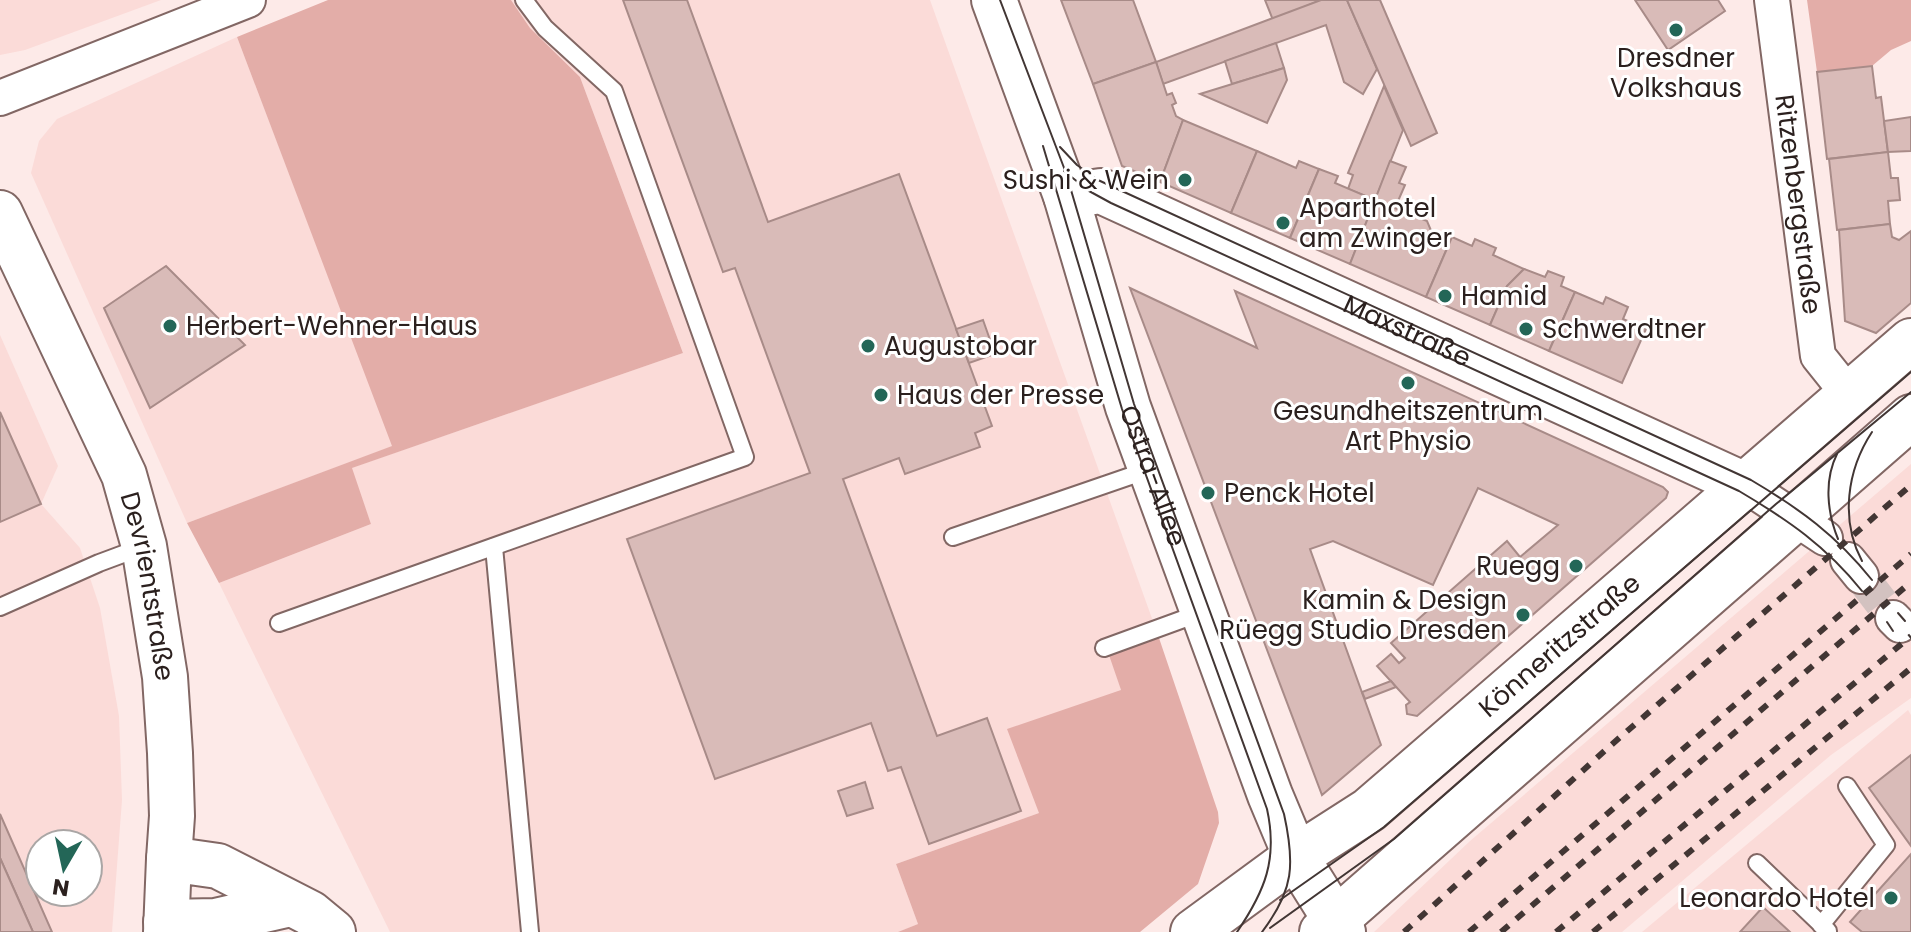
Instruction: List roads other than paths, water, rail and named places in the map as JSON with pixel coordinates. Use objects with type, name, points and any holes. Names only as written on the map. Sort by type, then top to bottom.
[{"type":"main road","name":"Ostra-Allee","points":[[994,0],[1066,196],[1109,346],[1202,612],[1296,857],[1333,928]]},
{"type":"main road","name":"Maxstraße","points":[[1066,196],[1101,191],[1745,485]]},
{"type":"main road","name":"Devrientstraße","points":[[0,213],[124,475],[144,546],[165,677],[171,769],[166,927]]},
{"type":"main road","name":"Könneritzstraße","points":[[1193,932],[1296,857],[1369,810],[1911,341]]},
{"type":"main road","points":[[1333,928],[1832,548],[1911,417]]},
{"type":"main road","points":[[169,859],[218,866],[310,913],[333,932]]},
{"type":"main road","points":[[166,927],[216,921],[290,904]]},
{"type":"street","points":[[0,98],[248,0]]},
{"type":"street","name":"Ritzenbergstraße","points":[[1772,0],[1818,356],[1850,396]]},
{"type":"street","points":[[1745,485],[1832,548]]},
{"type":"lane","points":[[279,623],[745,457],[614,91],[545,28],[524,0]]},
{"type":"lane","points":[[953,537],[1151,469]]},
{"type":"lane","points":[[0,607],[144,546]]},
{"type":"lane","points":[[494,547],[530,932]]},
{"type":"lane","points":[[1104,648],[1202,612]]},
{"type":"lane","points":[[1757,863],[1824,929],[1886,845],[1847,786]]},
{"type":"tunnel","points":[[1861,576],[1893,618]]},
{"type":"tram line","points":[[1000,0],[1066,173],[1134,404],[1284,814],[1290,848],[1289,876],[1280,903],[1262,932]]},
{"type":"tram line","points":[[1043,146],[1122,409],[1267,809],[1271,844],[1267,874],[1255,903],[1237,932]]},
{"type":"tram line","points":[[1060,147],[1077,165],[1098,180],[1751,480],[1816,524],[1845,549],[1872,580]]},
{"type":"tram line","points":[[1064,171],[1089,191],[1111,203],[1739,491],[1805,535],[1834,560],[1862,591]]},
{"type":"tram line","points":[[1280,900],[1384,827],[1911,372]]},
{"type":"tram line","points":[[1270,928],[1394,839],[1776,504],[1911,392]]},
{"type":"tram line","points":[[1862,561],[1851,529],[1849,495],[1857,462],[1872,432]]},
{"type":"tram line","points":[[1837,454],[1830,474],[1828,496],[1838,539]]},
{"type":"tram line","points":[[1898,613],[1905,621]]},
{"type":"tram line","points":[[1887,622],[1893,631]]},
{"type":"railway","points":[[1404,932],[1610,746],[1911,485]]},
{"type":"railway","points":[[1469,932],[1911,554]]},
{"type":"railway","points":[[1501,932],[1911,582]]},
{"type":"railway","points":[[1556,932],[1911,636]]},
{"type":"railway","points":[[1593,932],[1911,668]]},
{"type":"place","name":"Dresdner Volkshaus","points":[[1676,30]]},
{"type":"place","name":"Sushi & Wein","points":[[1185,180]]},
{"type":"place","name":"Aparthotel am Zwinger","points":[[1283,223]]},
{"type":"place","name":"Hamid","points":[[1445,296]]},
{"type":"place","name":"Herbert-Wehner-Haus","points":[[170,326]]},
{"type":"place","name":"Schwerdtner","points":[[1526,329]]},
{"type":"place","name":"Augustobar","points":[[868,346]]},
{"type":"place","name":"Gesundheitszentrum Art Physio","points":[[1408,383]]},
{"type":"place","name":"Haus der Presse","points":[[881,395]]},
{"type":"place","name":"Penck Hotel","points":[[1208,493]]},
{"type":"place","name":"Ruegg","points":[[1576,566]]},
{"type":"place","name":"Kamin & Design Rüegg Studio Dresden","points":[[1523,615]]},
{"type":"place","name":"Leonardo Hotel","points":[[1891,898]]}]
